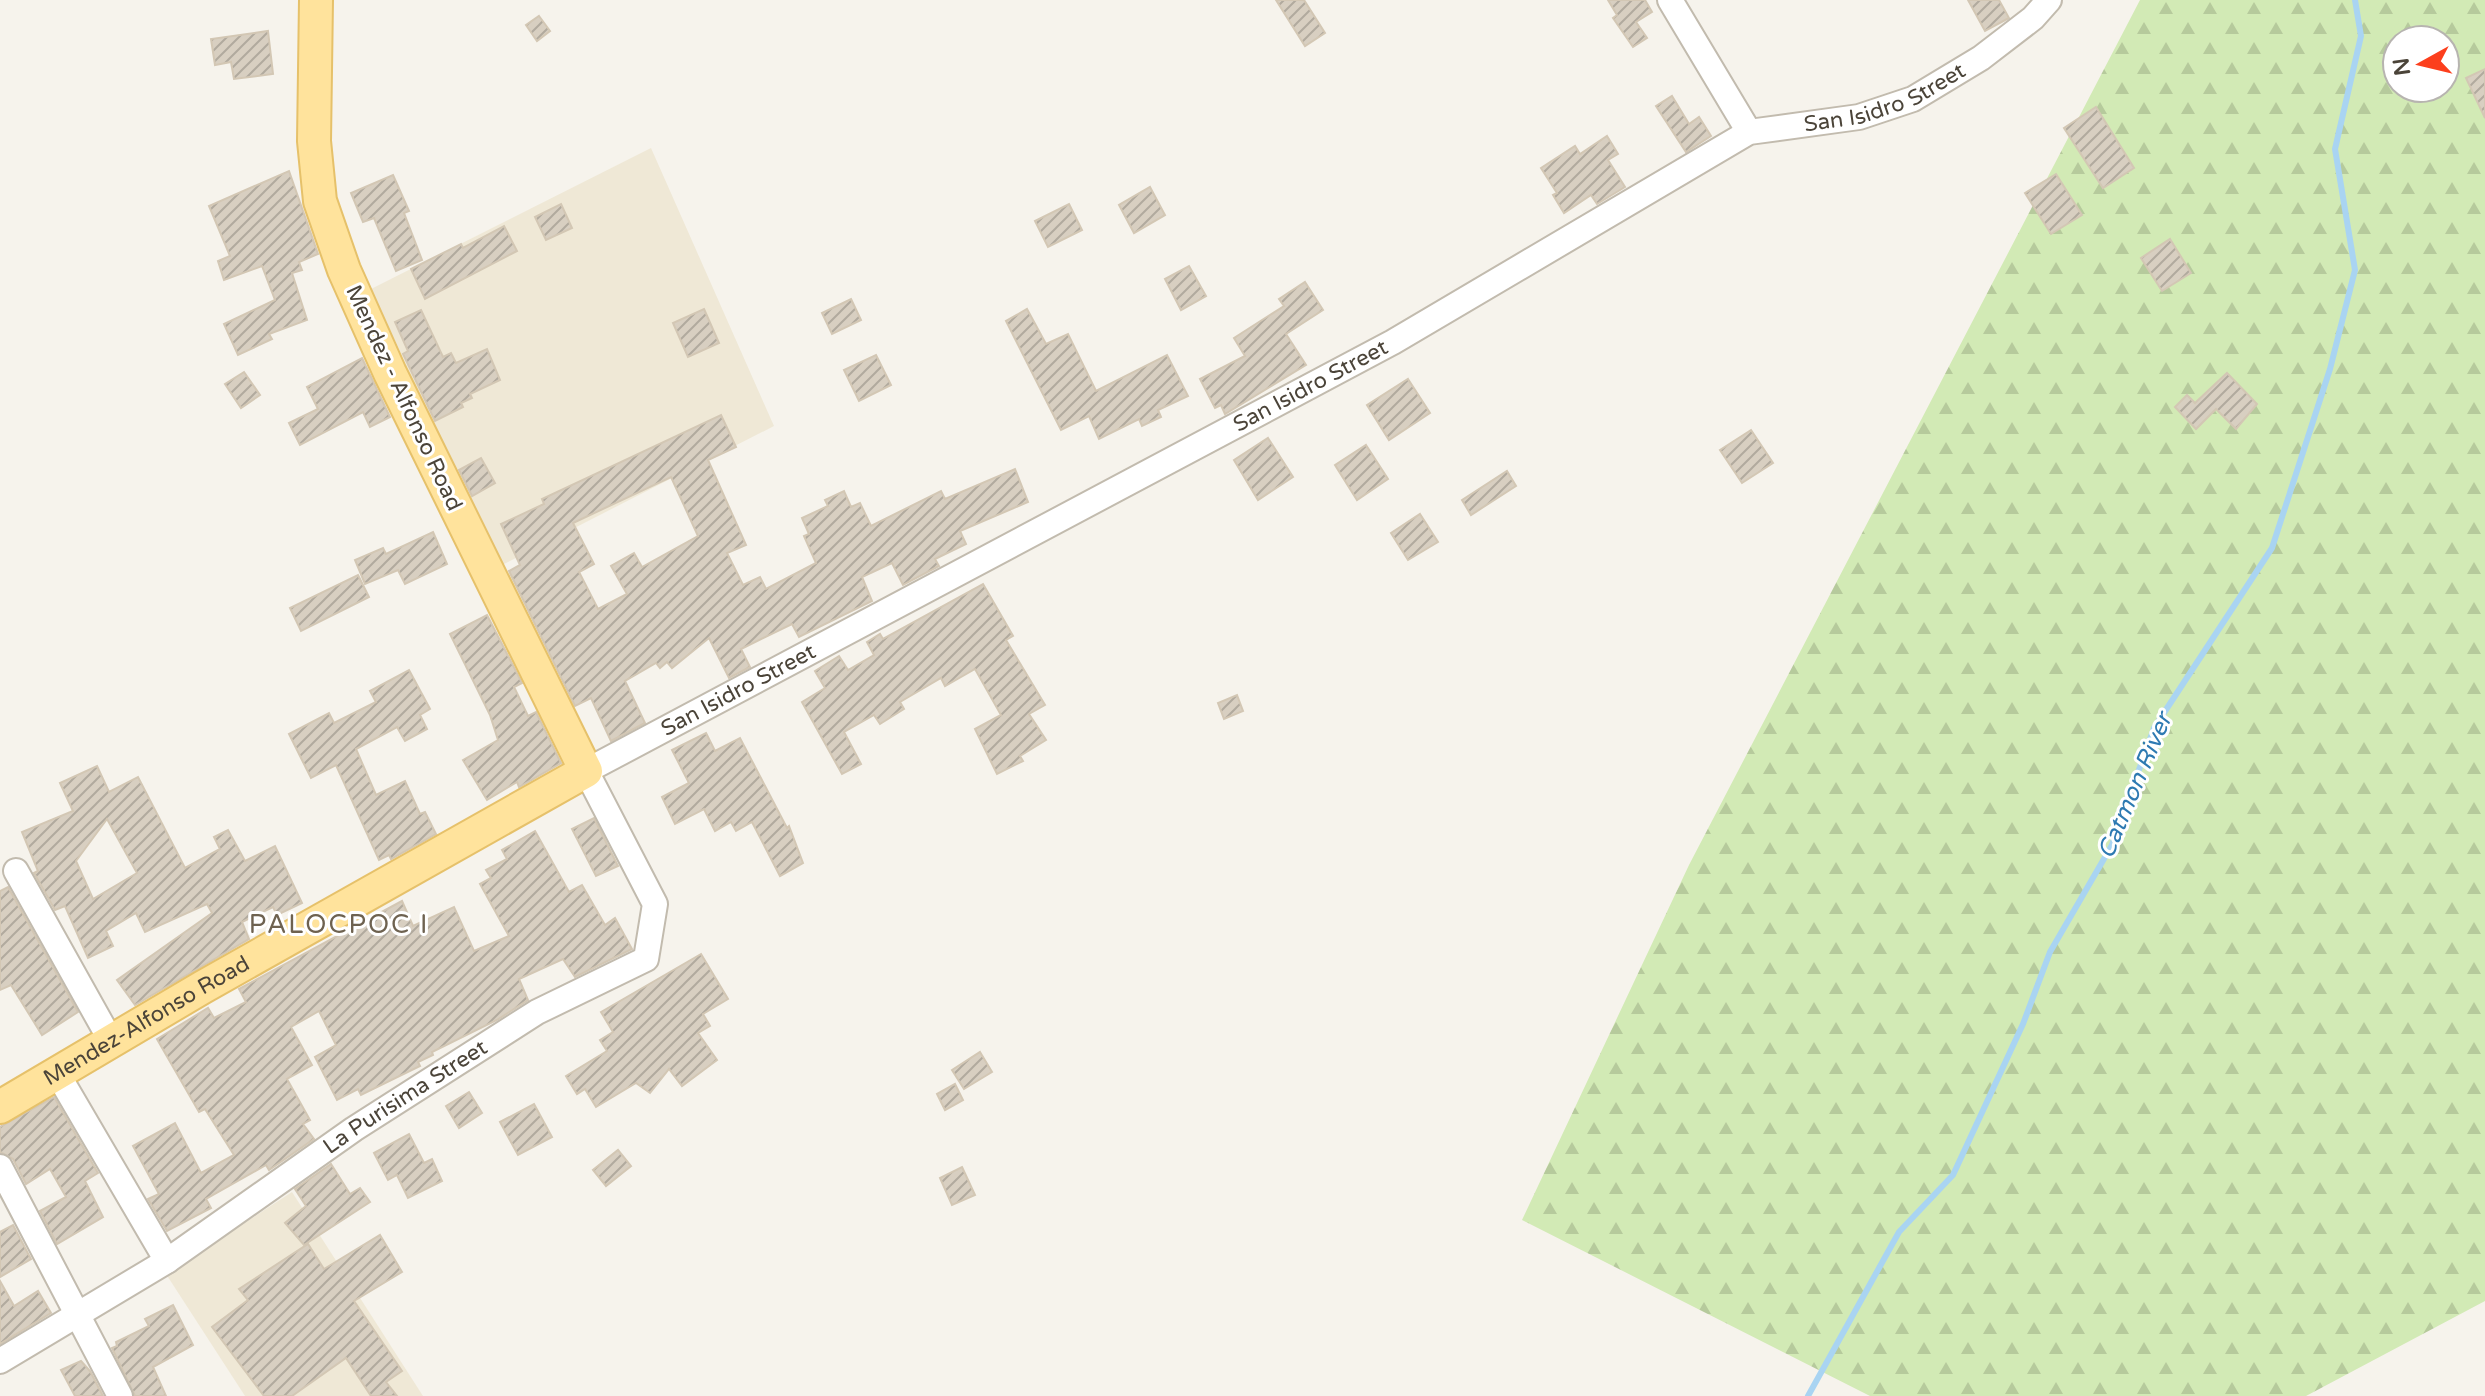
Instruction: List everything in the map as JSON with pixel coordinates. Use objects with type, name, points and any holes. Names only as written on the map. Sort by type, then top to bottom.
[{"type":"main road","name":"Mendez - Alfonso Road","points":[[316,0],[314,141],[320,201],[334,242],[390,373],[586,771]]},
{"type":"main road","name":"Mendez-Alfonso Road","points":[[0,1107],[586,771]]},
{"type":"street","points":[[1670,0],[1749,132]]},
{"type":"street","name":"San Isidro Street","points":[[586,771],[1393,342],[1749,132],[1859,117],[1913,99],[1981,58],[2041,9]]},
{"type":"street","name":"La Purisima Street","points":[[0,1361],[167,1261],[354,1129],[537,1012],[646,959],[655,904],[586,771]]},
{"type":"street","points":[[16,871],[111,1041]]},
{"type":"street","points":[[57,1073],[167,1261]]},
{"type":"street","points":[[0,1167],[120,1396]]},
{"type":"shaded area","points":[[651,148],[774,426],[500,566],[371,289]]},
{"type":"shaded area","points":[[292,1192],[423,1396],[245,1396],[166,1274]]},
{"type":"green space","points":[[2140,0],[2485,0],[2485,1301],[2306,1396],[1870,1396],[1522,1220],[1689,865]]},
{"type":"building","points":[[1276,0],[1304,0],[1325,33],[1305,46]]},
{"type":"building","points":[[1608,0],[1645,0],[1652,12],[1636,22],[1647,38],[1633,47],[1613,18],[1617,15]]},
{"type":"building","points":[[1968,0],[1999,0],[2009,18],[1985,31]]},
{"type":"building","points":[[539,16],[550,31],[537,41],[526,25]]},
{"type":"building","points":[[268,31],[273,74],[234,79],[231,62],[215,65],[211,39]]},
{"type":"building","points":[[2485,69],[2485,118],[2466,78]]},
{"type":"building","points":[[1672,96],[1689,124],[1699,117],[1711,136],[1686,152],[1656,106]]},
{"type":"building","points":[[2096,107],[2134,168],[2103,188],[2064,128]]},
{"type":"building","points":[[1607,136],[1618,154],[1608,160],[1625,187],[1597,204],[1591,195],[1564,213],[1553,195],[1557,193],[1541,168],[1575,146],[1580,154]]},
{"type":"building","points":[[289,171],[318,254],[299,262],[302,270],[292,273],[307,320],[269,334],[272,339],[238,355],[224,324],[275,300],[262,266],[224,280],[218,261],[230,256],[209,206]]},
{"type":"building","points":[[2056,174],[2082,215],[2051,234],[2025,193]]},
{"type":"building","points":[[393,175],[409,211],[404,213],[422,260],[396,271],[374,218],[363,222],[351,193]]},
{"type":"building","points":[[1150,187],[1165,215],[1134,233],[1119,205]]},
{"type":"building","points":[[561,204],[572,228],[546,240],[535,217]]},
{"type":"building","points":[[1069,204],[1082,230],[1048,247],[1035,221]]},
{"type":"building","points":[[504,226],[517,251],[425,299],[411,269],[461,244],[463,248]]},
{"type":"building","points":[[2170,239],[2191,273],[2162,291],[2141,258]]},
{"type":"building","points":[[1189,266],[1206,296],[1181,310],[1165,279]]},
{"type":"building","points":[[1305,282],[1323,310],[1286,334],[1306,365],[1225,414],[1221,405],[1215,408],[1200,379],[1245,356],[1234,338],[1284,306],[1279,299]]},
{"type":"building","points":[[851,299],[861,320],[832,334],[822,313]]},
{"type":"building","points":[[704,309],[719,343],[688,357],[673,323]]},
{"type":"building","points":[[1027,309],[1046,344],[1068,334],[1096,391],[1167,355],[1188,396],[1158,410],[1161,417],[1142,426],[1139,419],[1099,439],[1089,416],[1061,430],[1006,321]]},
{"type":"building","points":[[421,310],[443,357],[451,353],[456,363],[487,349],[500,380],[470,394],[472,398],[461,403],[463,407],[435,421],[403,354],[408,351],[395,322]]},
{"type":"building","points":[[876,355],[891,385],[859,401],[844,370]]},
{"type":"building","points":[[362,358],[390,417],[370,427],[363,412],[300,445],[289,423],[318,409],[307,387]]},
{"type":"building","points":[[244,372],[260,395],[241,408],[225,384]]},
{"type":"building","points":[[2227,373],[2257,404],[2236,429],[2216,409],[2196,429],[2175,407],[2187,395],[2195,403]]},
{"type":"building","points":[[1408,379],[1430,413],[1389,440],[1367,405]]},
{"type":"building","points":[[721,415],[736,447],[708,460],[746,545],[727,553],[743,585],[760,577],[766,589],[816,563],[804,536],[809,534],[802,518],[828,506],[825,500],[844,491],[851,507],[860,503],[871,526],[941,491],[945,499],[1015,469],[1028,502],[960,531],[966,544],[935,559],[939,566],[903,585],[892,563],[862,577],[872,601],[799,637],[792,624],[741,649],[750,667],[729,678],[709,638],[672,668],[667,662],[660,668],[656,663],[625,681],[645,723],[611,741],[591,698],[575,706],[509,571],[520,565],[501,524],[544,504],[542,499]],"holes":[[[671,477],[698,536],[642,567],[634,553],[611,566],[627,594],[598,609],[579,572],[594,564],[573,523]]]},
{"type":"building","points":[[1751,430],[1773,463],[1742,483],[1720,450]]},
{"type":"building","points":[[1268,438],[1293,477],[1258,500],[1234,460]]},
{"type":"building","points":[[1366,445],[1388,479],[1357,500],[1335,465]]},
{"type":"building","points":[[481,458],[495,483],[472,496],[459,470]]},
{"type":"building","points":[[1507,471],[1516,486],[1471,515],[1462,500]]},
{"type":"building","points":[[1420,514],[1438,542],[1408,560],[1391,533]]},
{"type":"building","points":[[433,532],[447,564],[405,584],[398,570],[365,584],[355,560],[383,548],[386,554]]},
{"type":"building","points":[[358,575],[369,597],[301,631],[290,608]]},
{"type":"building","points":[[983,584],[1013,636],[1006,640],[1045,705],[1029,714],[1046,740],[1020,756],[1023,761],[997,774],[975,729],[1001,715],[975,669],[945,686],[941,678],[900,702],[904,709],[880,724],[874,715],[844,732],[861,764],[842,774],[802,702],[825,688],[815,671],[839,656],[848,670],[874,655],[867,642],[880,634],[883,639]]},
{"type":"building","points":[[487,615],[522,683],[514,687],[528,716],[536,712],[561,763],[519,787],[517,782],[487,800],[463,760],[498,740],[490,715],[450,634]]},
{"type":"building","points":[[409,670],[430,709],[420,715],[427,729],[405,741],[397,727],[356,749],[376,795],[405,781],[420,814],[425,812],[436,834],[391,859],[389,855],[379,860],[336,765],[311,778],[289,734],[329,713],[334,723],[376,702],[370,691]]},
{"type":"building","points":[[1237,695],[1243,711],[1224,719],[1218,703]]},
{"type":"building","points":[[706,733],[715,751],[740,738],[787,828],[789,826],[803,863],[780,876],[752,822],[736,831],[731,822],[715,831],[704,809],[675,824],[662,797],[689,783],[672,750]]},
{"type":"building","points":[[97,766],[109,792],[138,777],[185,868],[220,849],[214,837],[228,830],[245,861],[275,846],[302,903],[277,915],[273,907],[242,922],[249,939],[135,1005],[117,980],[212,913],[207,904],[145,932],[136,913],[106,931],[113,946],[88,958],[65,906],[55,910],[34,873],[38,871],[22,832],[73,811],[60,783]],"holes":[[[107,819],[137,873],[93,899],[76,861]]]},
{"type":"building","points":[[594,818],[618,866],[596,876],[572,829]]},
{"type":"building","points":[[535,831],[569,892],[582,885],[605,925],[615,918],[632,949],[575,977],[563,959],[519,979],[528,1000],[497,1020],[432,1052],[433,1055],[418,1062],[420,1066],[361,1095],[358,1089],[337,1100],[315,1057],[336,1045],[319,1011],[291,1027],[312,1065],[287,1079],[310,1120],[303,1124],[314,1139],[269,1170],[266,1165],[206,1199],[211,1208],[167,1231],[148,1199],[159,1194],[133,1146],[175,1123],[201,1173],[234,1155],[205,1109],[199,1112],[157,1039],[208,1008],[214,1018],[246,1002],[239,989],[402,901],[413,926],[454,907],[474,951],[509,936],[480,884],[491,878],[486,870],[507,859],[502,850]]},
{"type":"building","points":[[8,887],[78,1012],[42,1035],[11,985],[0,990],[0,891]]},
{"type":"building","points":[[701,954],[728,999],[703,1014],[710,1026],[698,1033],[717,1060],[682,1086],[669,1069],[650,1093],[636,1083],[596,1107],[585,1089],[577,1094],[566,1076],[607,1051],[600,1040],[613,1032],[601,1012]]},
{"type":"building","points":[[980,1052],[992,1072],[964,1089],[952,1070]]},
{"type":"building","points":[[955,1084],[963,1100],[945,1110],[937,1094]]},
{"type":"building","points":[[469,1092],[482,1113],[459,1128],[446,1106]]},
{"type":"building","points":[[54,1097],[98,1173],[85,1181],[103,1217],[57,1244],[40,1211],[66,1197],[50,1169],[26,1184],[13,1159],[0,1152],[0,1127]]},
{"type":"building","points":[[534,1104],[552,1137],[518,1155],[500,1122]]},
{"type":"building","points":[[409,1134],[424,1163],[432,1159],[442,1181],[408,1198],[397,1175],[388,1180],[374,1153]]},
{"type":"building","points":[[618,1150],[631,1166],[606,1186],[593,1170]]},
{"type":"building","points":[[331,1164],[350,1194],[360,1188],[370,1202],[304,1245],[285,1223],[306,1206],[295,1189]]},
{"type":"building","points":[[962,1167],[975,1195],[952,1205],[940,1178]]},
{"type":"building","points":[[13,1225],[31,1259],[0,1277],[0,1232]]},
{"type":"building","points":[[380,1235],[402,1272],[354,1301],[402,1371],[386,1382],[397,1396],[371,1396],[346,1358],[292,1396],[264,1396],[212,1327],[248,1300],[239,1289],[308,1244],[324,1269]]},
{"type":"building","points":[[0,1281],[14,1306],[38,1291],[51,1313],[0,1344]]},
{"type":"building","points":[[173,1305],[193,1345],[153,1367],[166,1396],[135,1396],[112,1348],[117,1346],[116,1342],[149,1326],[145,1319]]},
{"type":"building","points":[[81,1361],[103,1396],[75,1396],[61,1370]]},
{"type":"waterway","name":"Catmon River","points":[[1808,1396],[1899,1232],[1953,1175],[2023,1024],[2050,952],[2112,845],[2154,728],[2272,548],[2330,369],[2355,270],[2335,149],[2361,36],[2355,0]]},
{"type":"district","name":"PALOCPOC I","points":[[339,924]]}]
